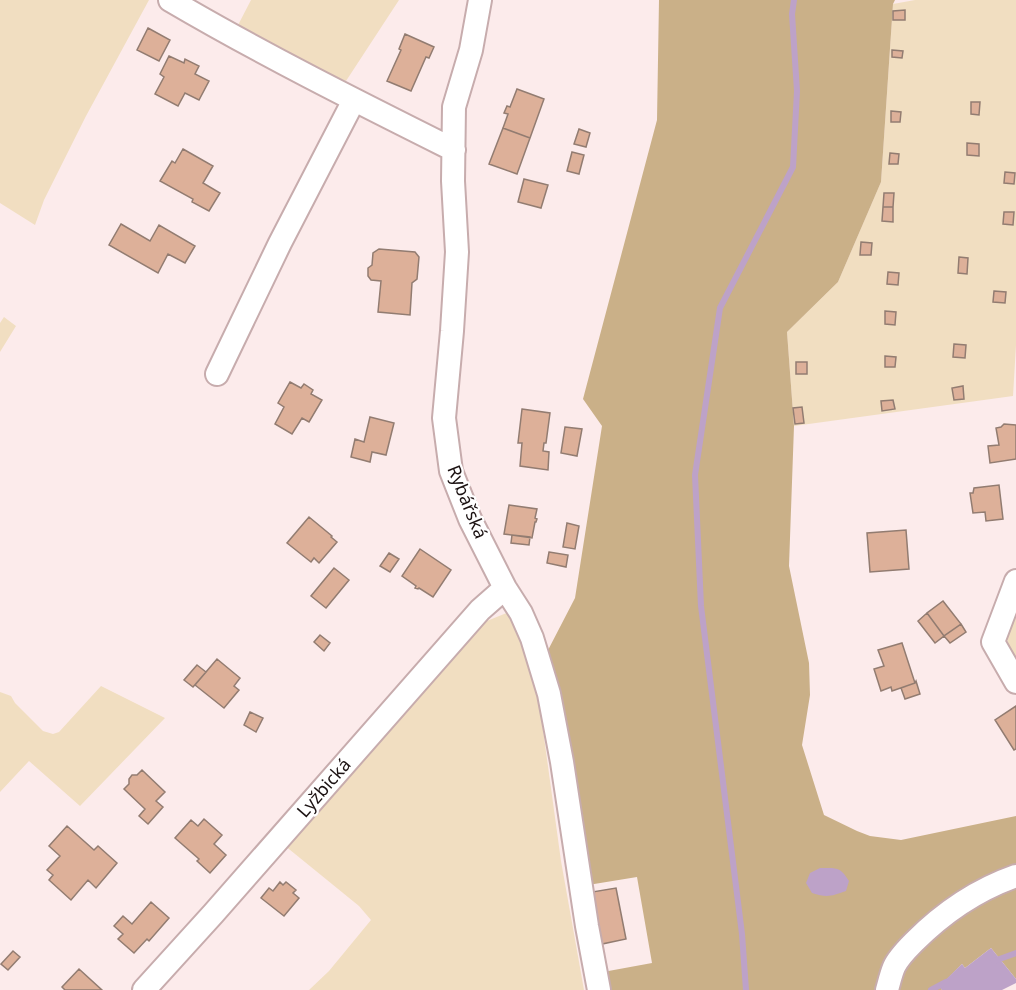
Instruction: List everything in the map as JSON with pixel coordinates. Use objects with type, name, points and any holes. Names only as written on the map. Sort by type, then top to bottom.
[{"type":"street","points":[[170,0],[354,100],[454,150]]},
{"type":"street","name":"Rybářská","points":[[480,0],[471,50],[454,107],[453,181],[457,252],[444,418],[451,471],[470,519],[532,638],[549,694],[599,990]]},
{"type":"street","points":[[217,374],[280,243],[354,100]]},
{"type":"street","points":[[1016,581],[993,642],[1016,682]]},
{"type":"street","name":"Lyžbická","points":[[144,990],[480,610],[505,588]]},
{"type":"street","points":[[887,990],[894,966],[927,929],[963,901],[1016,876]]},
{"type":"shaded area","points":[[0,0],[149,0],[86,116],[44,200],[35,225],[0,203]]},
{"type":"shaded area","points":[[251,0],[399,0],[346,81],[236,29]]},
{"type":"shaded area","points":[[659,0],[895,0],[881,182],[838,282],[787,332],[794,426],[789,566],[809,663],[810,695],[802,745],[824,815],[870,836],[901,840],[1016,816],[1016,979],[991,948],[965,968],[962,964],[940,986],[942,990],[607,990],[603,972],[652,963],[637,877],[588,885],[546,654],[575,598],[602,426],[583,399],[657,120]]},
{"type":"shaded area","points":[[915,0],[1016,0],[1016,345],[1013,396],[794,426],[787,332],[838,282],[881,182],[893,4]]},
{"type":"shaded area","points":[[4,317],[16,326],[0,352],[0,323]]},
{"type":"shaded area","points":[[1016,582],[1016,660],[1010,650],[1005,632]]},
{"type":"shaded area","points":[[509,612],[536,679],[561,861],[584,990],[309,990],[329,971],[371,920],[359,906],[284,845],[477,625]]},
{"type":"shaded area","points":[[101,686],[165,718],[80,806],[29,761],[0,792],[0,692],[11,696],[43,731],[53,734],[59,732]]},
{"type":"shaded area","points":[[820,868],[840,870],[849,881],[846,891],[829,896],[812,893],[806,883],[810,873]]},
{"type":"shaded area","points":[[991,948],[1016,979],[1016,983],[1002,990],[942,990],[939,986],[962,964],[965,968]]},
{"type":"building","points":[[905,10],[905,20],[893,20],[893,11]]},
{"type":"building","points":[[148,28],[170,40],[159,61],[137,50]]},
{"type":"building","points":[[405,34],[434,47],[429,58],[426,57],[411,91],[387,81],[401,50],[399,49]]},
{"type":"building","points":[[892,50],[903,51],[902,58],[892,57]]},
{"type":"building","points":[[169,56],[184,63],[185,59],[199,66],[195,74],[209,81],[199,100],[185,93],[178,106],[155,94],[164,77],[160,74]]},
{"type":"building","points":[[517,89],[544,99],[530,138],[503,128],[508,114],[504,113],[507,106],[510,107]]},
{"type":"building","points":[[971,102],[980,102],[979,115],[971,114]]},
{"type":"building","points":[[891,111],[901,112],[900,122],[891,122]]},
{"type":"building","points":[[503,128],[530,138],[517,174],[489,164]]},
{"type":"building","points":[[579,129],[590,133],[586,147],[574,144]]},
{"type":"building","points":[[967,143],[979,144],[979,156],[967,155]]},
{"type":"building","points":[[183,149],[213,166],[203,183],[220,193],[209,211],[192,202],[193,199],[160,181],[172,161],[175,163]]},
{"type":"building","points":[[572,152],[584,155],[579,174],[567,171]]},
{"type":"building","points":[[890,153],[899,154],[898,164],[889,164]]},
{"type":"building","points":[[1005,172],[1015,173],[1014,184],[1004,183]]},
{"type":"building","points":[[524,179],[548,185],[541,208],[518,202]]},
{"type":"building","points":[[884,193],[894,193],[893,207],[883,207]]},
{"type":"building","points":[[883,207],[893,207],[893,222],[882,221]]},
{"type":"building","points":[[1004,212],[1014,212],[1013,225],[1003,224]]},
{"type":"building","points":[[121,224],[150,241],[159,225],[195,246],[185,263],[168,254],[158,273],[109,245]]},
{"type":"building","points":[[861,242],[872,243],[871,255],[860,255]]},
{"type":"building","points":[[379,249],[415,252],[419,257],[417,279],[412,283],[410,315],[378,312],[381,281],[371,280],[368,276],[368,268],[372,265],[373,253]]},
{"type":"building","points":[[959,257],[968,258],[967,274],[958,273]]},
{"type":"building","points":[[888,272],[899,273],[898,285],[887,284]]},
{"type":"building","points":[[994,291],[1006,292],[1005,303],[993,302]]},
{"type":"building","points":[[885,311],[896,312],[895,325],[885,324]]},
{"type":"building","points":[[954,344],[966,345],[965,358],[953,357]]},
{"type":"building","points":[[885,356],[896,357],[895,367],[885,367]]},
{"type":"building","points":[[796,362],[807,362],[807,374],[796,374]]},
{"type":"building","points":[[290,382],[301,388],[304,384],[313,390],[311,394],[322,400],[309,422],[302,418],[292,434],[275,424],[284,407],[278,403]]},
{"type":"building","points":[[963,386],[964,399],[954,400],[952,388]]},
{"type":"building","points":[[893,400],[895,409],[882,411],[881,401]]},
{"type":"building","points":[[802,407],[804,423],[795,424],[793,408]]},
{"type":"building","points":[[522,409],[550,413],[543,451],[549,452],[548,470],[520,466],[522,443],[518,443]]},
{"type":"building","points":[[370,417],[394,423],[386,455],[372,452],[370,462],[351,457],[355,439],[364,442]]},
{"type":"building","points":[[1004,424],[1016,425],[1016,459],[990,463],[988,446],[999,445],[996,428]]},
{"type":"building","points":[[565,427],[582,429],[577,456],[561,453]]},
{"type":"building","points":[[999,485],[1003,519],[986,521],[985,512],[973,513],[970,493],[973,493],[974,488]]},
{"type":"building","points":[[509,505],[537,509],[532,538],[504,534]]},
{"type":"building","points":[[309,517],[337,542],[319,563],[314,558],[311,562],[287,543]]},
{"type":"building","points":[[567,523],[579,526],[575,549],[563,547]]},
{"type":"building","points":[[906,530],[909,569],[870,572],[867,533]]},
{"type":"building","points":[[512,535],[530,537],[529,545],[511,543]]},
{"type":"building","points":[[420,549],[451,570],[433,597],[415,588],[416,586],[402,576]]},
{"type":"building","points":[[549,552],[568,555],[566,567],[547,563]]},
{"type":"building","points":[[389,553],[399,559],[390,572],[380,566]]},
{"type":"building","points":[[334,568],[349,580],[326,608],[311,596]]},
{"type":"building","points":[[943,601],[961,624],[944,636],[927,613]]},
{"type":"building","points":[[927,613],[944,636],[935,643],[918,621]]},
{"type":"building","points":[[961,624],[966,632],[950,643],[944,636]]},
{"type":"building","points":[[320,635],[330,643],[324,651],[314,642]]},
{"type":"building","points":[[902,643],[915,683],[892,691],[891,687],[881,691],[874,669],[884,666],[878,650]]},
{"type":"building","points":[[217,659],[240,678],[234,686],[239,690],[224,708],[195,685]]},
{"type":"building","points":[[197,665],[206,672],[193,687],[184,680]]},
{"type":"building","points":[[916,681],[920,694],[905,699],[901,688]]},
{"type":"building","points":[[1016,706],[1016,749],[1014,750],[995,720]]},
{"type":"building","points":[[250,712],[263,718],[256,732],[244,725]]},
{"type":"building","points":[[142,770],[165,792],[156,801],[163,807],[148,824],[139,816],[145,809],[124,789],[129,784],[132,775],[137,775]]},
{"type":"building","points":[[204,819],[222,835],[214,844],[226,855],[210,873],[197,861],[199,859],[175,838],[191,820],[198,826]]},
{"type":"building","points":[[67,826],[94,850],[98,846],[117,863],[96,888],[88,880],[71,900],[49,880],[53,875],[47,870],[60,856],[49,846]]},
{"type":"building","points":[[280,882],[283,885],[286,882],[296,890],[293,893],[299,898],[284,916],[261,898],[269,888],[273,891]]},
{"type":"building","points":[[616,888],[626,939],[602,944],[592,892]]},
{"type":"building","points":[[151,902],[169,918],[149,941],[147,939],[134,953],[118,939],[123,934],[114,926],[123,916],[132,924]]},
{"type":"building","points":[[13,951],[20,957],[8,970],[1,964]]},
{"type":"building","points":[[79,969],[102,990],[65,990],[62,987]]},
{"type":"waterway","points":[[746,990],[742,934],[701,606],[695,475],[720,308],[793,167],[797,91],[792,14],[794,0]]},
{"type":"waterway","points":[[994,961],[1016,953]]},
{"type":"waterway","points":[[931,990],[946,982]]}]
